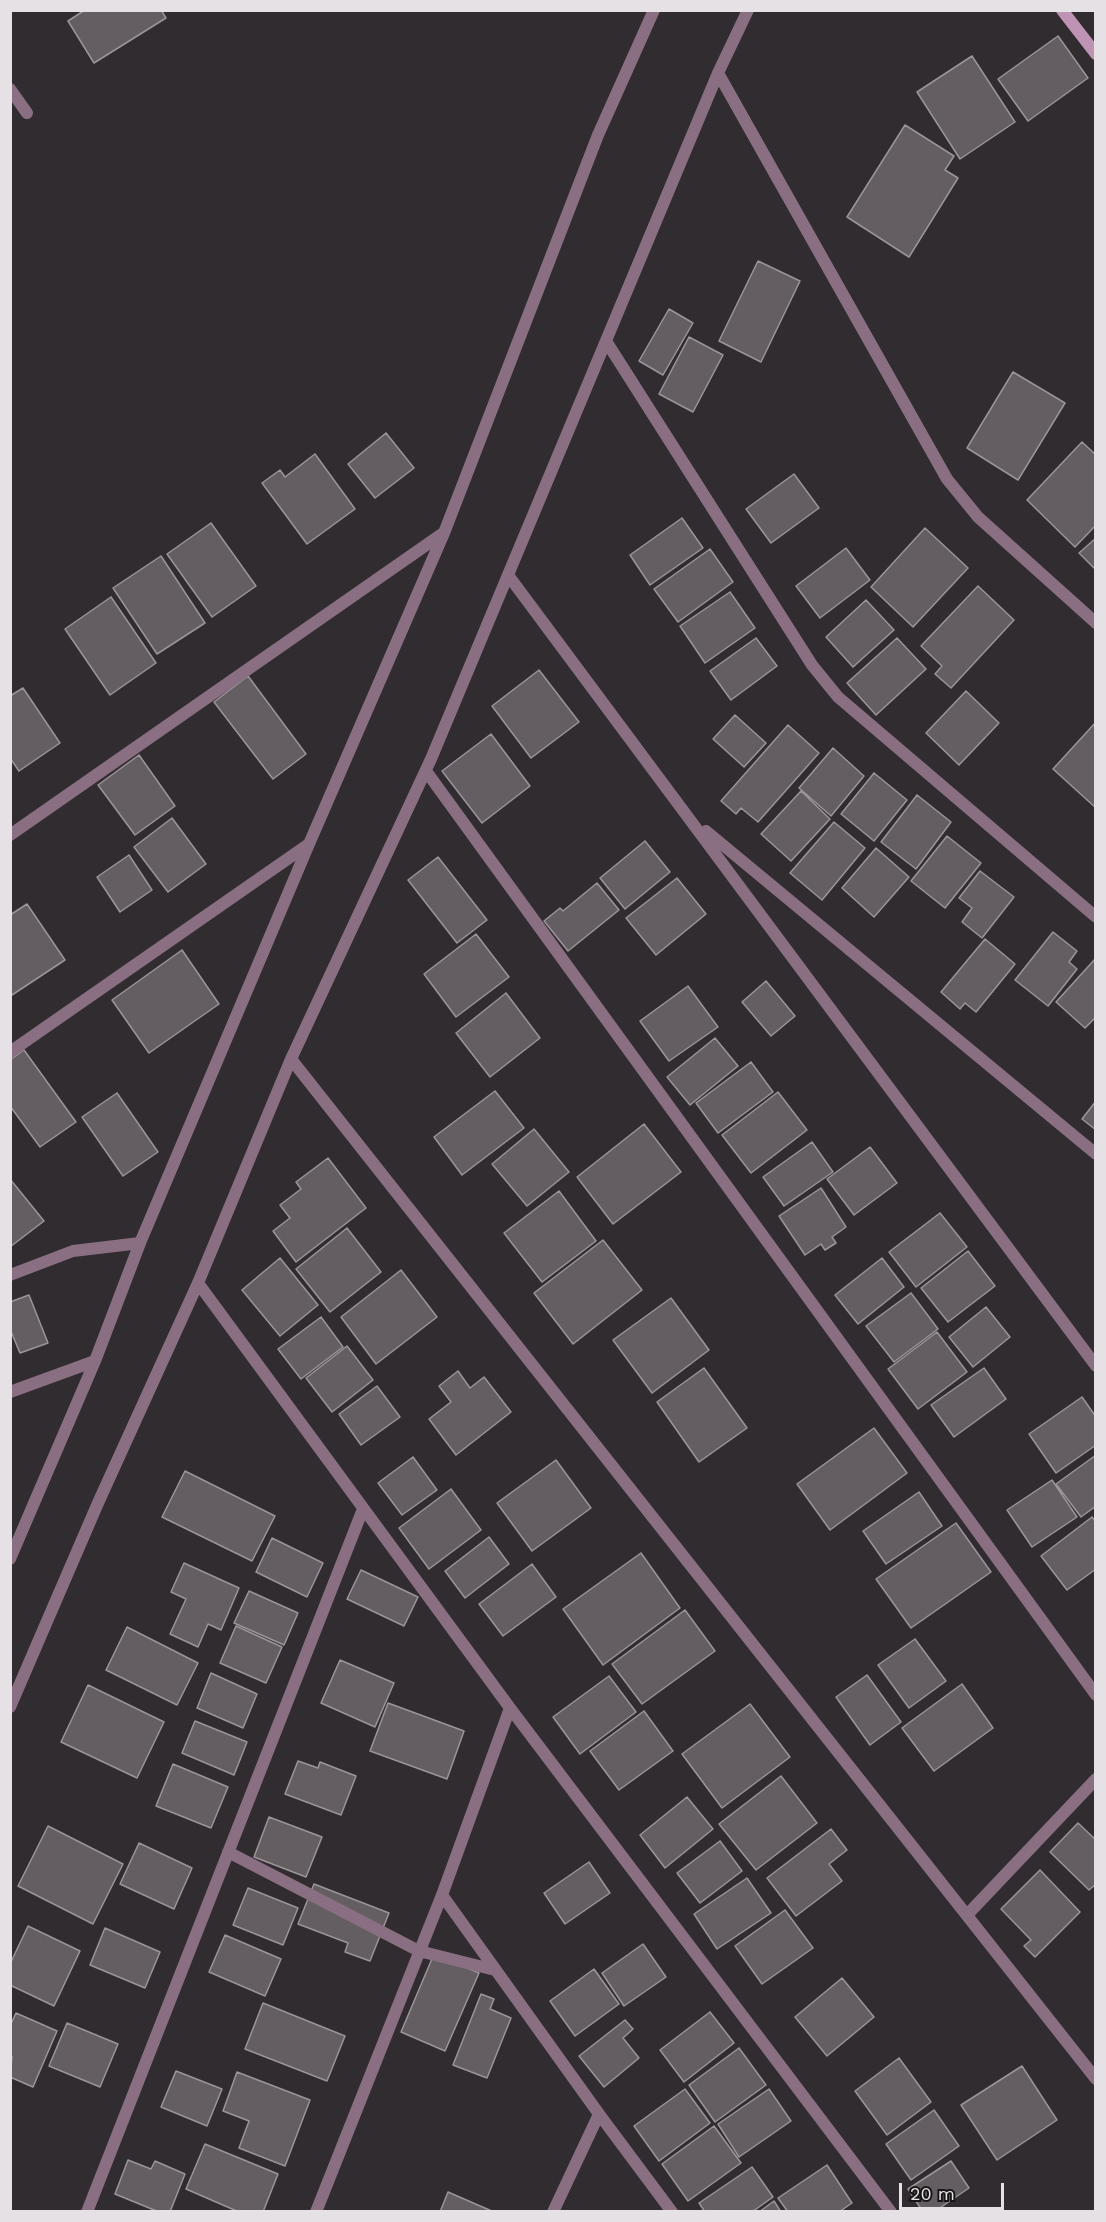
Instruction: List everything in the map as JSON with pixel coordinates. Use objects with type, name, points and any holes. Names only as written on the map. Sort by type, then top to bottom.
[{"type":"main road","points":[[1062,10],[1095,54]]},
{"type":"street","points":[[10,1559],[16,1535],[95,1361],[140,1244],[309,843],[444,533],[598,135],[654,10]]},
{"type":"street","points":[[10,1707],[98,1503],[198,1283],[291,1059],[426,771],[718,73],[748,10]]},
{"type":"street","points":[[718,73],[947,479],[978,517],[1095,623]]},
{"type":"street","points":[[10,88],[27,113]]},
{"type":"street","points":[[606,341],[812,665],[838,697],[1095,917]]},
{"type":"street","points":[[10,835],[444,533]]},
{"type":"street","points":[[508,575],[690,817],[1095,1366]]},
{"type":"street","points":[[426,771],[1095,1695]]},
{"type":"street","points":[[690,817],[1095,1154]]},
{"type":"street","points":[[10,1052],[309,843]]},
{"type":"street","points":[[291,1059],[1095,2079]]},
{"type":"street","points":[[10,1275],[73,1251],[140,1244]]},
{"type":"street","points":[[198,1283],[510,1708],[891,2211]]},
{"type":"street","points":[[10,1392],[95,1361]]},
{"type":"street","points":[[87,2211],[363,1509]]},
{"type":"street","points":[[316,2211],[442,1895],[510,1708]]},
{"type":"street","points":[[967,1915],[1095,1779]]},
{"type":"street","points":[[228,1852],[419,1951],[495,1970]]},
{"type":"street","points":[[442,1895],[599,2114],[672,2211]]},
{"type":"street","points":[[553,2211],[599,2114]]},
{"type":"building","points":[[85,10],[161,10],[166,18],[94,63],[68,21]]},
{"type":"building","points":[[1058,36],[1088,78],[1028,121],[998,79]]},
{"type":"building","points":[[972,56],[1015,122],[960,159],[917,92]]},
{"type":"building","points":[[905,125],[954,156],[945,170],[958,178],[909,257],[847,217]]},
{"type":"building","points":[[758,261],[800,281],[761,362],[719,341]]},
{"type":"building","points":[[669,309],[693,323],[663,375],[639,361]]},
{"type":"building","points":[[689,337],[723,355],[693,412],[659,394]]},
{"type":"building","points":[[1013,372],[1065,403],[1018,480],[967,448]]},
{"type":"building","points":[[386,433],[414,468],[375,498],[348,464]]},
{"type":"building","points":[[1082,442],[1096,455],[1096,525],[1075,547],[1027,500]]},
{"type":"building","points":[[315,454],[355,509],[307,544],[262,483],[280,470],[285,477]]},
{"type":"building","points":[[794,474],[819,508],[771,543],[746,509]]},
{"type":"building","points":[[682,518],[703,548],[650,585],[630,555]]},
{"type":"building","points":[[211,523],[256,586],[212,617],[167,554]]},
{"type":"building","points":[[925,528],[968,568],[913,627],[871,587]]},
{"type":"building","points":[[1096,538],[1096,570],[1079,553]]},
{"type":"building","points":[[846,548],[870,580],[820,618],[796,586]]},
{"type":"building","points":[[710,549],[733,582],[678,622],[654,589]]},
{"type":"building","points":[[161,556],[205,623],[157,654],[113,588]]},
{"type":"building","points":[[978,586],[1014,620],[951,688],[935,674],[942,666],[921,646]]},
{"type":"building","points":[[730,592],[755,628],[705,663],[680,626]]},
{"type":"building","points":[[111,597],[156,663],[110,695],[65,629]]},
{"type":"building","points":[[866,600],[894,630],[853,667],[826,637]]},
{"type":"building","points":[[756,638],[777,666],[731,700],[710,671]]},
{"type":"building","points":[[897,638],[926,669],[876,715],[847,683]]},
{"type":"building","points":[[539,670],[579,722],[531,758],[492,706]]},
{"type":"building","points":[[248,676],[306,754],[273,779],[214,702]]},
{"type":"building","points":[[23,688],[60,743],[19,771],[10,758],[10,696]]},
{"type":"building","points":[[966,691],[999,723],[959,765],[926,733]]},
{"type":"building","points":[[735,715],[766,743],[744,767],[713,739]]},
{"type":"building","points":[[1096,722],[1096,808],[1053,769]]},
{"type":"building","points":[[788,725],[819,753],[758,822],[741,808],[736,814],[721,801]]},
{"type":"building","points":[[491,734],[530,786],[482,823],[442,771]]},
{"type":"building","points":[[833,748],[864,776],[831,816],[799,788]]},
{"type":"building","points":[[139,755],[175,806],[135,835],[98,785]]},
{"type":"building","points":[[874,773],[907,800],[874,841],[841,814]]},
{"type":"building","points":[[801,791],[830,819],[791,861],[761,834]]},
{"type":"building","points":[[917,795],[951,822],[916,869],[881,842]]},
{"type":"building","points":[[172,818],[206,864],[168,892],[134,847]]},
{"type":"building","points":[[834,822],[865,848],[822,900],[790,873]]},
{"type":"building","points":[[947,836],[981,863],[945,908],[911,881]]},
{"type":"building","points":[[645,841],[670,872],[625,909],[600,878]]},
{"type":"building","points":[[876,848],[909,877],[874,917],[842,888]]},
{"type":"building","points":[[129,855],[152,890],[120,912],[97,877]]},
{"type":"building","points":[[438,857],[487,920],[457,943],[408,880]]},
{"type":"building","points":[[980,871],[1014,897],[982,938],[962,922],[972,908],[959,898]]},
{"type":"building","points":[[677,878],[706,914],[656,955],[626,918]]},
{"type":"building","points":[[597,883],[619,910],[568,951],[544,921],[560,908],[563,911]]},
{"type":"building","points":[[27,904],[65,960],[12,995],[10,992],[10,915]]},
{"type":"building","points":[[1053,932],[1077,951],[1069,962],[1077,969],[1048,1006],[1015,980]]},
{"type":"building","points":[[476,934],[509,977],[456,1017],[424,974]]},
{"type":"building","points":[[985,939],[1015,964],[976,1012],[965,1003],[960,1009],[941,992]]},
{"type":"building","points":[[182,950],[219,1004],[149,1053],[112,1000]]},
{"type":"building","points":[[1096,958],[1096,1017],[1085,1028],[1056,1002]]},
{"type":"building","points":[[766,981],[795,1016],[771,1036],[742,1002]]},
{"type":"building","points":[[688,986],[718,1027],[669,1061],[640,1021]]},
{"type":"building","points":[[506,993],[540,1038],[490,1077],[456,1033]]},
{"type":"building","points":[[715,1038],[738,1066],[690,1105],[667,1077]]},
{"type":"building","points":[[24,1050],[76,1122],[40,1147],[10,1106],[10,1060]]},
{"type":"building","points":[[751,1062],[773,1092],[718,1133],[696,1103]]},
{"type":"building","points":[[495,1091],[524,1128],[462,1175],[434,1137]]},
{"type":"building","points":[[778,1092],[807,1130],[751,1173],[722,1135]]},
{"type":"building","points":[[117,1093],[158,1152],[123,1176],[82,1117]]},
{"type":"building","points":[[1096,1101],[1096,1130],[1082,1119]]},
{"type":"building","points":[[644,1124],[681,1172],[613,1224],[577,1177]]},
{"type":"building","points":[[534,1129],[569,1172],[527,1206],[492,1164]]},
{"type":"building","points":[[812,1142],[833,1172],[784,1206],[763,1177]]},
{"type":"building","points":[[870,1147],[897,1183],[854,1215],[827,1179]]},
{"type":"building","points":[[328,1158],[366,1208],[296,1262],[273,1231],[290,1218],[280,1205],[301,1189],[296,1182]]},
{"type":"building","points":[[10,1179],[44,1221],[10,1247]]},
{"type":"building","points":[[821,1188],[846,1227],[832,1237],[836,1243],[825,1250],[821,1244],[805,1255],[779,1216]]},
{"type":"building","points":[[559,1191],[596,1241],[542,1282],[504,1233]]},
{"type":"building","points":[[940,1213],[967,1247],[916,1287],[889,1252]]},
{"type":"building","points":[[347,1228],[381,1272],[330,1312],[296,1269]]},
{"type":"building","points":[[603,1240],[642,1290],[573,1344],[534,1293]]},
{"type":"building","points":[[968,1251],[995,1286],[948,1322],[921,1288]]},
{"type":"building","points":[[280,1258],[318,1305],[280,1336],[242,1290]]},
{"type":"building","points":[[882,1258],[904,1287],[858,1324],[835,1295]]},
{"type":"building","points":[[401,1270],[437,1317],[376,1364],[341,1317]]},
{"type":"building","points":[[911,1293],[938,1329],[894,1362],[866,1326]]},
{"type":"building","points":[[29,1295],[48,1343],[20,1353],[10,1329],[10,1302]]},
{"type":"building","points":[[671,1298],[709,1350],[652,1393],[613,1340]]},
{"type":"building","points":[[986,1307],[1010,1337],[973,1367],[949,1337]]},
{"type":"building","points":[[321,1317],[343,1347],[301,1379],[278,1349]]},
{"type":"building","points":[[937,1332],[967,1372],[918,1409],[888,1369]]},
{"type":"building","points":[[347,1346],[373,1380],[332,1412],[306,1378]]},
{"type":"building","points":[[704,1368],[747,1428],[699,1462],[657,1402]]},
{"type":"building","points":[[984,1368],[1006,1399],[954,1437],[931,1405]]},
{"type":"building","points":[[458,1371],[470,1388],[484,1377],[511,1412],[456,1455],[429,1419],[451,1402],[439,1386]]},
{"type":"building","points":[[377,1386],[400,1417],[361,1445],[339,1414]]},
{"type":"building","points":[[1082,1397],[1096,1417],[1096,1445],[1056,1473],[1029,1434]]},
{"type":"building","points":[[874,1428],[907,1473],[830,1530],[797,1484]]},
{"type":"building","points":[[1096,1455],[1096,1506],[1081,1517],[1056,1484]]},
{"type":"building","points":[[413,1457],[437,1490],[402,1515],[378,1483]]},
{"type":"building","points":[[556,1460],[591,1508],[532,1551],[497,1503]]},
{"type":"building","points":[[185,1471],[275,1516],[252,1561],[162,1517]]},
{"type":"building","points":[[1052,1480],[1077,1517],[1032,1547],[1007,1510]]},
{"type":"building","points":[[451,1489],[481,1530],[429,1569],[399,1528]]},
{"type":"building","points":[[919,1492],[942,1526],[886,1564],[863,1531]]},
{"type":"building","points":[[1092,1517],[1096,1522],[1096,1569],[1067,1590],[1041,1556]]},
{"type":"building","points":[[956,1523],[991,1572],[911,1628],[876,1579]]},
{"type":"building","points":[[489,1537],[509,1564],[465,1598],[445,1571]]},
{"type":"building","points":[[272,1538],[323,1563],[307,1597],[256,1572]]},
{"type":"building","points":[[641,1553],[680,1608],[603,1665],[563,1609]]},
{"type":"building","points":[[184,1563],[239,1588],[221,1630],[208,1624],[198,1647],[170,1634],[186,1599],[171,1592]]},
{"type":"building","points":[[532,1564],[556,1597],[503,1636],[479,1604]]},
{"type":"building","points":[[361,1570],[418,1597],[404,1626],[347,1599]]},
{"type":"building","points":[[249,1591],[298,1613],[284,1645],[234,1623]]},
{"type":"building","points":[[685,1610],[715,1651],[642,1704],[612,1664]]},
{"type":"building","points":[[236,1626],[282,1647],[266,1683],[220,1663]]},
{"type":"building","points":[[127,1627],[198,1663],[177,1705],[106,1670]]},
{"type":"building","points":[[915,1639],[946,1681],[909,1708],[878,1665]]},
{"type":"building","points":[[340,1660],[394,1683],[375,1727],[321,1703]]},
{"type":"building","points":[[211,1673],[257,1694],[243,1728],[197,1708]]},
{"type":"building","points":[[867,1675],[901,1722],[870,1745],[836,1697]]},
{"type":"building","points":[[609,1676],[636,1712],[580,1754],[553,1717]]},
{"type":"building","points":[[962,1684],[993,1728],[934,1771],[902,1728]]},
{"type":"building","points":[[88,1685],[164,1722],[137,1778],[61,1742]]},
{"type":"building","points":[[388,1703],[464,1731],[447,1779],[370,1751]]},
{"type":"building","points":[[750,1704],[790,1757],[722,1808],[682,1754]]},
{"type":"building","points":[[644,1711],[673,1751],[619,1790],[590,1751]]},
{"type":"building","points":[[195,1721],[247,1742],[234,1775],[182,1753]]},
{"type":"building","points":[[298,1761],[318,1768],[320,1762],[356,1776],[341,1815],[285,1794]]},
{"type":"building","points":[[173,1764],[228,1787],[211,1828],[156,1806]]},
{"type":"building","points":[[781,1776],[817,1823],[756,1870],[719,1824]]},
{"type":"building","points":[[687,1797],[713,1829],[665,1868],[640,1835]]},
{"type":"building","points":[[269,1817],[322,1837],[306,1877],[254,1857]]},
{"type":"building","points":[[1078,1823],[1096,1840],[1096,1884],[1089,1890],[1050,1852]]},
{"type":"building","points":[[48,1826],[123,1864],[93,1924],[18,1886]]},
{"type":"building","points":[[831,1829],[847,1850],[829,1864],[842,1881],[796,1916],[767,1878]]},
{"type":"building","points":[[720,1841],[742,1871],[700,1903],[677,1873]]},
{"type":"building","points":[[139,1843],[192,1868],[174,1909],[120,1884]]},
{"type":"building","points":[[589,1862],[610,1893],[565,1924],[544,1893]]},
{"type":"building","points":[[1040,1870],[1080,1912],[1035,1957],[1024,1946],[1031,1940],[1001,1909]]},
{"type":"building","points":[[747,1878],[771,1913],[717,1949],[694,1914]]},
{"type":"building","points":[[314,1884],[389,1913],[370,1961],[345,1952],[348,1943],[298,1924]]},
{"type":"building","points":[[248,1888],[298,1908],[283,1945],[233,1925]]},
{"type":"building","points":[[785,1910],[813,1948],[762,1984],[735,1946]]},
{"type":"building","points":[[28,1926],[80,1951],[54,2006],[10,1985],[10,1964]]},
{"type":"building","points":[[105,1928],[160,1952],[145,1988],[90,1965]]},
{"type":"building","points":[[225,1935],[281,1959],[265,1996],[209,1972]]},
{"type":"building","points":[[643,1944],[666,1977],[624,2006],[602,1973]]},
{"type":"building","points":[[434,1954],[479,1973],[445,2051],[401,2032]]},
{"type":"building","points":[[594,1969],[619,2004],[575,2036],[550,2001]]},
{"type":"building","points":[[842,1978],[874,2017],[827,2056],[795,2017]]},
{"type":"building","points":[[481,1994],[494,1999],[490,2009],[511,2018],[487,2078],[453,2065]]},
{"type":"building","points":[[263,2003],[345,2036],[327,2081],[245,2049]]},
{"type":"building","points":[[710,2012],[734,2043],[684,2082],[660,2050]]},
{"type":"building","points":[[16,2013],[57,2031],[33,2087],[10,2077],[12,2057],[10,2056],[10,2026]]},
{"type":"building","points":[[625,2020],[633,2029],[623,2038],[639,2058],[604,2087],[579,2056]]},
{"type":"building","points":[[67,2023],[118,2044],[100,2087],[49,2066]]},
{"type":"building","points":[[739,2048],[766,2085],[715,2122],[689,2085]]},
{"type":"building","points":[[899,2058],[931,2102],[887,2135],[855,2091]]},
{"type":"building","points":[[1022,2066],[1057,2120],[997,2160],[961,2105]]},
{"type":"building","points":[[176,2071],[222,2089],[207,2126],[161,2107]]},
{"type":"building","points":[[237,2072],[310,2100],[285,2166],[239,2148],[249,2121],[223,2111]]},
{"type":"building","points":[[685,2089],[710,2123],[659,2161],[634,2126]]},
{"type":"building","points":[[769,2089],[791,2121],[739,2157],[718,2124]]},
{"type":"building","points":[[934,2110],[959,2146],[911,2180],[886,2144]]},
{"type":"building","points":[[714,2126],[741,2163],[688,2201],[662,2164]]},
{"type":"building","points":[[205,2144],[278,2174],[263,2212],[239,2212],[186,2189]]},
{"type":"building","points":[[128,2160],[151,2169],[155,2161],[185,2174],[170,2212],[159,2212],[115,2194]]},
{"type":"building","points":[[951,2161],[969,2188],[934,2212],[923,2212],[908,2189]]},
{"type":"building","points":[[827,2165],[852,2203],[839,2212],[788,2212],[778,2198]]},
{"type":"building","points":[[752,2167],[773,2197],[752,2212],[705,2212],[699,2203]]},
{"type":"building","points":[[448,2192],[494,2212],[440,2212]]},
{"type":"building","points":[[774,2201],[781,2212],[759,2212]]}]
